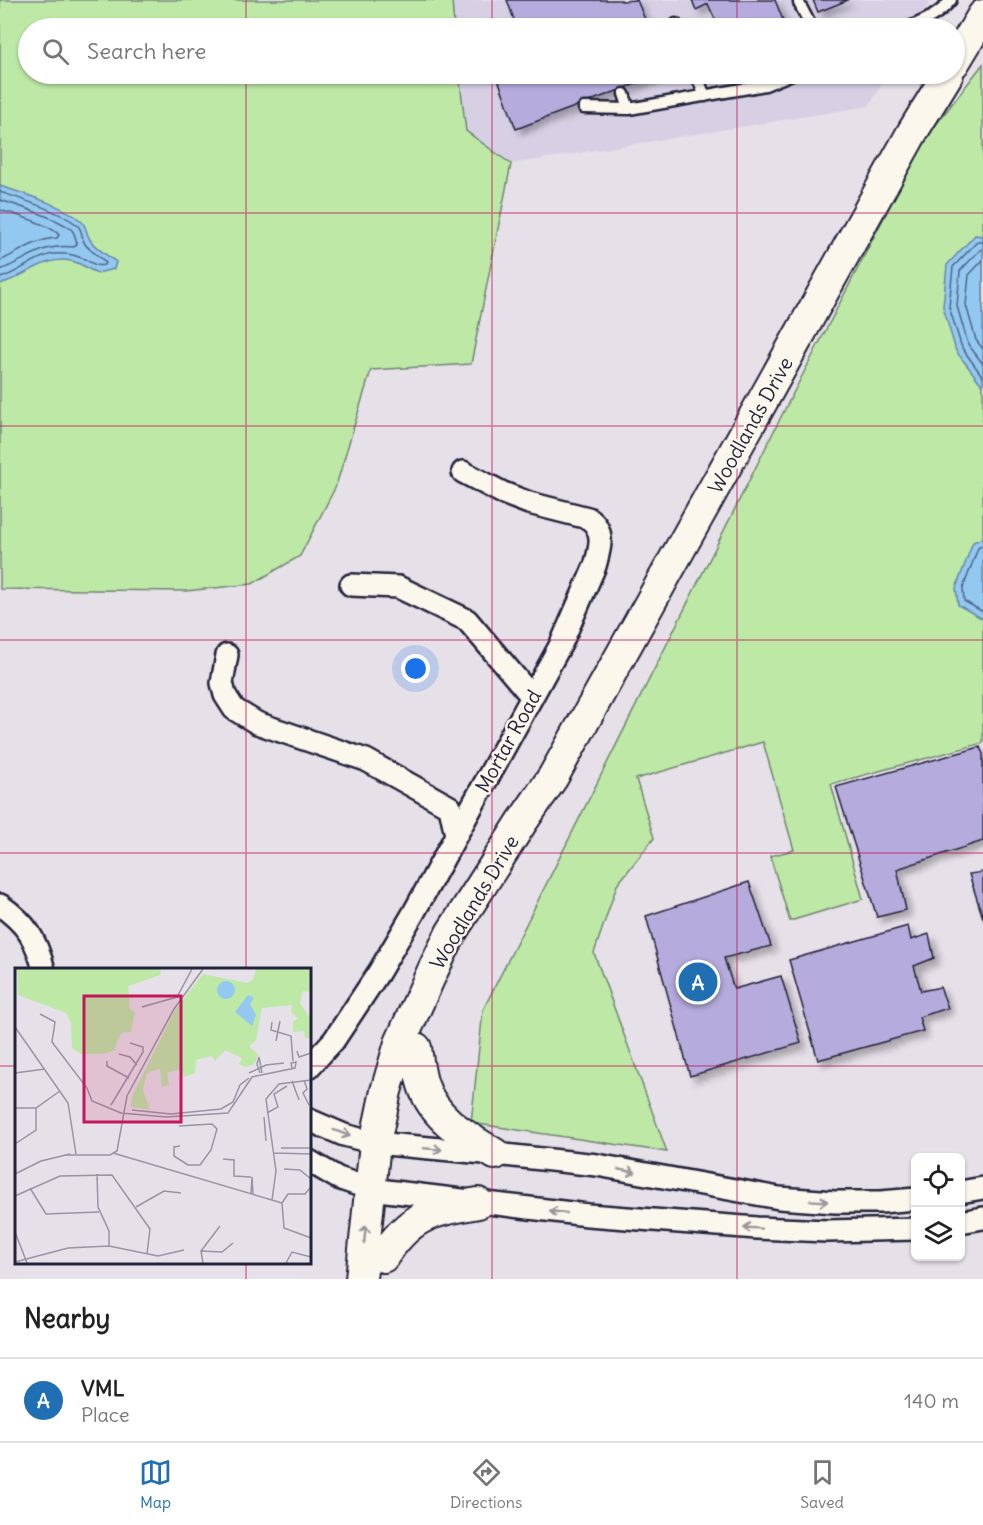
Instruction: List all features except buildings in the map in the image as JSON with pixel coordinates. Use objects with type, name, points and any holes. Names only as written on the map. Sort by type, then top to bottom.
[{"type":"main road","points":[[965,45],[983,15]]},
{"type":"main road","name":"Woodlands Drive","points":[[361,1279],[380,1190],[385,1145],[386,1091],[400,1043],[433,970],[451,933],[553,777],[942,84]]},
{"type":"main road","name":"Woodlands Drive","points":[[385,1145],[402,1102],[417,1048],[432,1011],[486,904],[535,818],[553,777]]},
{"type":"main road","points":[[417,1048],[422,1083],[436,1109],[446,1121],[495,1154]]},
{"type":"main road","name":"Woodlands Drive","points":[[380,1190],[382,1268]]},
{"type":"main road","points":[[382,1268],[393,1241],[417,1220],[433,1212],[478,1203]]},
{"type":"street","name":"Mortar Road","points":[[310,1066],[334,1040],[379,972],[413,914],[561,644],[598,555],[600,535],[596,525],[588,518],[529,503],[503,493],[463,472]]},
{"type":"street","points":[[351,585],[398,587],[468,620],[532,698]]},
{"type":"street","points":[[227,655],[222,683],[225,694],[234,709],[257,723],[366,760],[450,807],[456,835]]},
{"type":"street","points":[[0,905],[31,934],[43,968]]},
{"type":"street","points":[[310,1120],[344,1135],[385,1145],[597,1165],[779,1198],[835,1202],[911,1199]]},
{"type":"street","points":[[310,1162],[338,1178],[380,1190],[478,1203],[588,1215],[757,1228],[827,1232],[911,1228]]},
{"type":"street","points":[[965,1191],[983,1188]]},
{"type":"street","points":[[965,1221],[983,1218]]},
{"type":"lane","points":[[930,18],[942,11],[951,0]]},
{"type":"lane","points":[[799,3],[807,18]]},
{"type":"lane","points":[[700,84],[705,96]]},
{"type":"lane","points":[[584,108],[629,109],[770,84]]},
{"type":"lane","points":[[624,94],[629,109]]},
{"type":"shaded area","points":[[452,0],[931,0],[921,18],[453,18]]},
{"type":"shaded area","points":[[460,84],[882,84],[869,106],[511,164],[466,131]]},
{"type":"green space","points":[[0,0],[452,0],[453,18],[18,18],[18,84],[460,84],[466,131],[511,164],[471,364],[371,370],[336,486],[300,556],[252,584],[186,591],[0,589]]},
{"type":"green space","points":[[983,64],[983,743],[831,784],[863,899],[790,921],[770,856],[794,850],[763,742],[636,779],[654,838],[617,885],[594,953],[667,1152],[471,1123],[483,1010],[784,411],[924,140]]},
{"type":"water","points":[[0,186],[43,200],[74,215],[83,223],[93,244],[116,262],[114,269],[97,273],[75,262],[52,261],[0,284]]},
{"type":"water","points":[[975,235],[983,236],[982,385],[956,351],[943,307],[947,265]]},
{"type":"water","points":[[983,538],[983,619],[958,605],[956,588],[973,542]]},
{"type":"place","name":"VML","points":[[698,982]]}]
